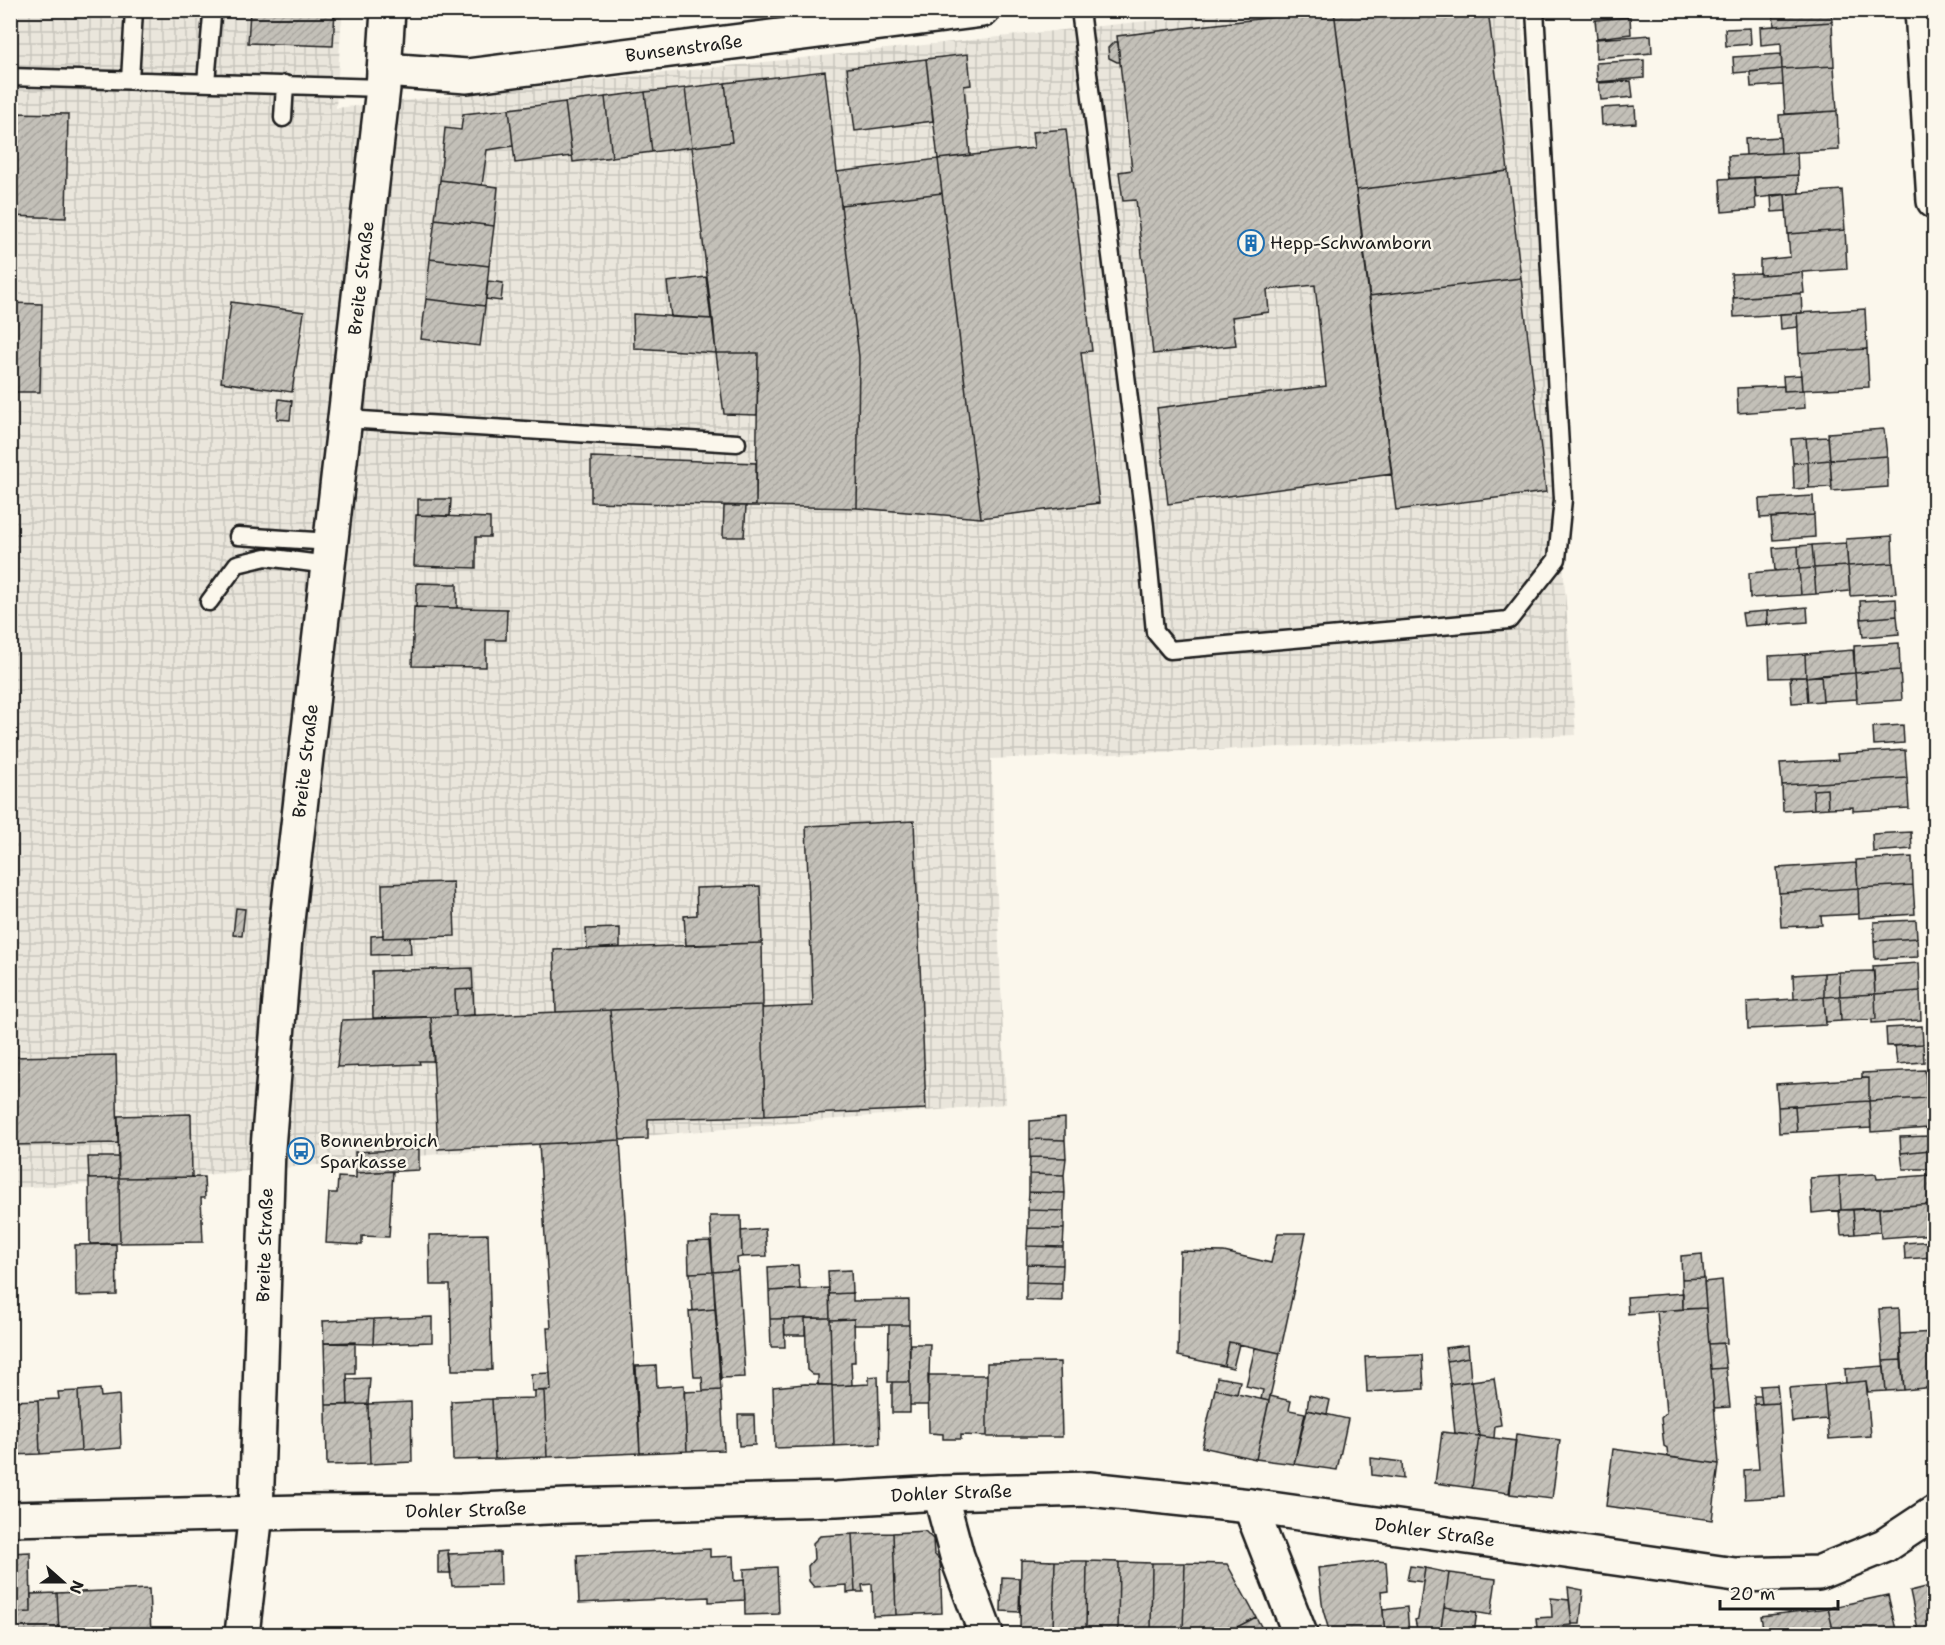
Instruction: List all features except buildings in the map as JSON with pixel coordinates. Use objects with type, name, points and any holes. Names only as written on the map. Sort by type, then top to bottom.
[{"type":"main road","name":"Breite Straße","points":[[242,1635],[256,1513],[268,1148],[285,938],[384,79],[388,10]]},
{"type":"main road","name":"Bunsenstraße","points":[[384,79],[467,76],[983,10]]},
{"type":"main road","points":[[1922,10],[1935,201]]},
{"type":"main road","name":"Dohler Straße","points":[[10,1519],[461,1511],[1089,1489],[1250,1506],[1735,1575],[1818,1573],[1884,1546],[1935,1513]]},
{"type":"main road","points":[[940,1493],[957,1556],[986,1635]]},
{"type":"main road","points":[[1250,1506],[1300,1635]]},
{"type":"lane","points":[[130,80],[135,10]]},
{"type":"lane","points":[[1080,10],[1145,526],[1155,632],[1170,650],[1509,620],[1557,559],[1563,499],[1535,10]]},
{"type":"lane","points":[[206,82],[212,16]]},
{"type":"lane","points":[[10,77],[285,84],[384,79]]},
{"type":"lane","points":[[283,118],[285,84]]},
{"type":"lane","points":[[345,419],[737,442]]},
{"type":"lane","points":[[238,536],[329,554]]},
{"type":"lane","points":[[209,602],[237,564],[266,557],[329,554]]},
{"type":"shaded area","points":[[445,10],[511,10],[511,11],[446,18]]},
{"type":"shaded area","points":[[11,11],[342,11],[336,108],[1241,11],[1521,11],[1576,735],[991,759],[1006,1104],[113,1183],[11,1188]]},
{"type":"place","name":"Hepp-Schwamborn","points":[[1251,243]]},
{"type":"place","name":"Bonnenbroich Sparkasse","points":[[301,1151]]}]
